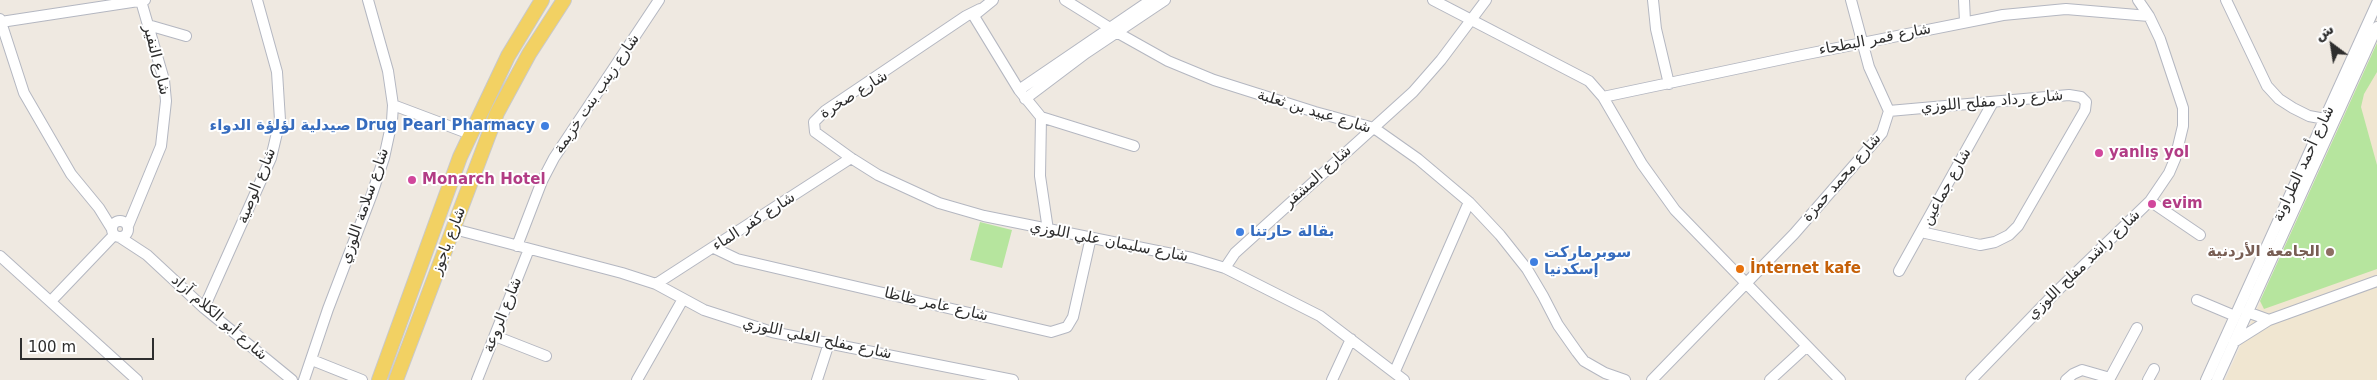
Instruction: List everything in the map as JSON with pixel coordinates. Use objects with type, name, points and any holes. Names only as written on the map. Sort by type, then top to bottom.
[{"type":"main road","name":"شارع ياجوز","points":[[379,380],[470,134],[508,56],[542,0]]},
{"type":"main road","name":"شارع ياجوز","points":[[396,380],[497,113],[529,54],[564,0]]},
{"type":"main road","points":[[404,380],[412,350],[408,347]]},
{"type":"street","points":[[0,20],[143,0]]},
{"type":"street","name":"شارع النفير","points":[[51,301],[120,228],[136,204],[160,146],[166,102],[164,80],[148,25],[143,0]]},
{"type":"street","name":"شارع الوصية","points":[[204,308],[271,158],[280,120],[277,72],[257,0]]},
{"type":"street","name":"شارع سلامة اللوزي","points":[[304,380],[328,308],[372,194],[384,158],[392,121],[393,105],[388,71],[368,0]]},
{"type":"street","name":"شارع زينب بنت خزيمة","points":[[517,246],[542,181],[554,158],[659,0]]},
{"type":"street","name":"شارع صخرة","points":[[816,119],[993,0]]},
{"type":"street","name":"شارع عبيد بن ثعلبة","points":[[1065,0],[1113,31],[1168,60],[1214,80],[1306,110],[1374,128],[1418,159],[1469,202],[1500,235],[1527,269],[1567,339],[1584,361],[1605,373],[1625,380]]},
{"type":"street","points":[[1022,94],[1113,31],[1152,0]]},
{"type":"street","points":[[1113,31],[1165,0]]},
{"type":"street","points":[[1433,0],[1585,78],[1603,98],[1642,164],[1687,224],[1746,282],[1840,380]]},
{"type":"street","name":"شارع المشقر","points":[[1225,268],[1235,253],[1413,92],[1441,60],[1486,0]]},
{"type":"street","points":[[1653,0],[1656,29],[1669,84]]},
{"type":"street","points":[[1851,0],[1869,67],[1888,111]]},
{"type":"street","points":[[1964,0],[1965,22]]},
{"type":"street","name":"شارع راشد مفلح اللوزي","points":[[1971,380],[2150,201],[2176,159],[2183,126],[2183,108],[2173,73],[2149,16],[2138,0]]},
{"type":"street","points":[[2226,0],[2267,86],[2279,99],[2293,108],[2309,116],[2325,120]]},
{"type":"street","points":[[2368,0],[2372,25]]},
{"type":"street","name":"شارع أحمد الطراونة","points":[[2217,380],[2333,128],[2372,25],[2377,3]]},
{"type":"street","name":"شارع قمر البطحاء","points":[[1603,98],[1965,22],[2035,11],[2066,9],[2149,16]]},
{"type":"street","points":[[975,13],[1022,94],[1041,117],[1134,146]]},
{"type":"street","name":"شارع أبو الكلام آزاد","points":[[0,20],[24,93],[71,174],[99,208],[147,255],[204,308],[292,380]]},
{"type":"street","points":[[148,25],[186,36]]},
{"type":"street","name":"شارع أحمد الطراونة","points":[[2206,380],[2325,120],[2372,25]]},
{"type":"street","name":"شارع رداد مفلح اللوزي","points":[[1888,111],[2069,95],[2084,98],[2087,105],[2018,226],[2009,235],[1995,242],[1980,246],[1921,232]]},
{"type":"street","name":"شارع جماعين","points":[[1899,271],[1993,102]]},
{"type":"street","points":[[393,105],[470,134]]},
{"type":"street","name":"شارع محمد حمزة","points":[[1652,380],[1794,234],[1842,180],[1882,133],[1888,111]]},
{"type":"street","points":[[1041,117],[1040,170],[1048,230]]},
{"type":"street","name":"شارع سليمان علي اللوزي","points":[[816,119],[814,125],[815,132],[851,158],[878,175],[939,203],[984,216],[1192,258],[1225,268],[1320,316],[1395,371],[1404,380]]},
{"type":"street","name":"شارع كفر الماء","points":[[656,284],[851,158]]},
{"type":"street","points":[[2150,201],[2200,236]]},
{"type":"street","points":[[1395,371],[1469,202]]},
{"type":"street","name":"شارع مفلح العلي اللوزي","points":[[454,229],[622,273],[656,284],[722,317],[772,332],[1013,380]]},
{"type":"street","name":"شارع عامر ظاظا","points":[[714,248],[754,263],[1050,332],[1067,327],[1073,318],[1091,237]]},
{"type":"street","name":"شارع الروعة","points":[[477,380],[530,249]]},
{"type":"street","points":[[0,256],[137,380]]},
{"type":"street","points":[[2234,342],[2270,320],[2377,281]]},
{"type":"street","points":[[637,380],[683,299]]},
{"type":"street","points":[[2197,300],[2235,316]]},
{"type":"street","points":[[2247,312],[2270,320]]},
{"type":"street","points":[[2066,380],[2082,370],[2106,379],[2110,378],[2137,328]]},
{"type":"street","points":[[495,336],[546,356]]},
{"type":"street","points":[[1332,380],[1351,338]]},
{"type":"street","points":[[817,380],[829,343]]},
{"type":"street","points":[[1770,380],[1807,346]]},
{"type":"street","points":[[312,360],[362,380]]},
{"type":"street","points":[[2148,380],[2154,369]]},
{"type":"shaded area","name":"الجامعة الأردنية","points":[[2377,43],[2377,380],[2225,380],[2358,85]]},
{"type":"green space","points":[[2377,43],[2377,72],[2364,94],[2361,107],[2377,165],[2377,269],[2264,309],[2260,301]]},
{"type":"green space","points":[[980,222],[1012,230],[1002,268],[970,260]]},
{"type":"place","name":"صيدلية لؤلؤة الدواء Drug Pearl Pharmacy","points":[[545,126]]},
{"type":"place","name":"yanlış yol","points":[[2099,153]]},
{"type":"place","name":"Monarch Hotel","points":[[412,180]]},
{"type":"place","name":"evim","points":[[2152,204]]},
{"type":"place","name":"بقالة حارتنا","points":[[1240,232]]},
{"type":"place","name":"الجامعة الأردنية","points":[[2330,252]]},
{"type":"place","name":"سوبرماركت إسكدنيا","points":[[1534,262]]},
{"type":"place","name":"İnternet kafe","points":[[1740,269]]}]
